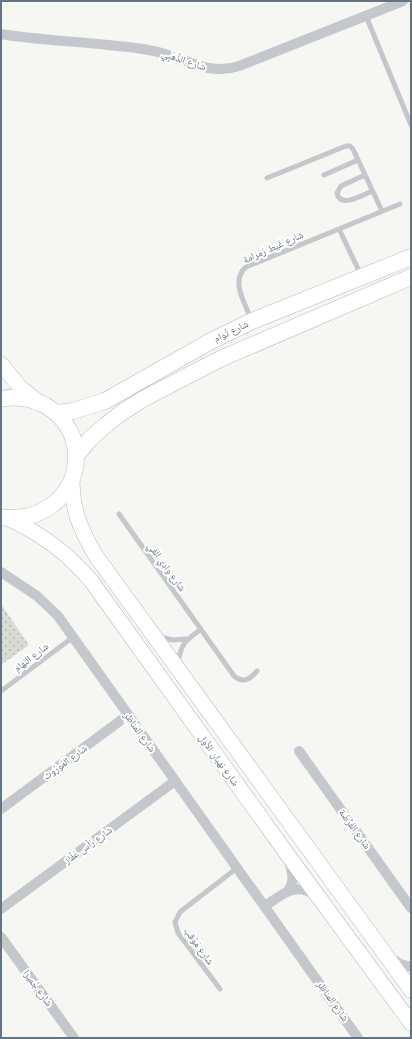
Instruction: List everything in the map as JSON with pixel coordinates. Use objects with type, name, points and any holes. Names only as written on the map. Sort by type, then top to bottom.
[{"type":"main road","name":"شارع تُوام","points":[[56,413],[89,407],[105,401],[211,341],[252,321],[411,257]]},
{"type":"main road","name":"شارع تُوام","points":[[76,456],[90,439],[106,424],[124,411],[150,396],[220,359],[411,277]]},
{"type":"main road","points":[[1,364],[20,387],[37,401],[56,413],[70,432],[76,456],[72,479],[62,496],[46,510],[27,517],[4,517]]},
{"type":"main road","points":[[1,399],[20,397],[37,401]]},
{"type":"main road","name":"شارع نهيان الأول","points":[[72,479],[72,495],[75,511],[80,527],[96,556],[411,990]]},
{"type":"main road","name":"شارع نهيان الأول","points":[[4,517],[29,528],[50,541],[68,556],[92,582],[287,854],[411,1023]]},
{"type":"street","name":"شارع الذَّهَبِي","points":[[1,34],[144,49],[164,53],[206,68],[222,70],[239,66],[403,1]]},
{"type":"street","name":"شارع المَناظِر","points":[[1,572],[45,602],[58,616],[72,638],[176,781],[358,1038]]},
{"type":"street","name":"شارع المَورُوث","points":[[1,809],[128,715]]},
{"type":"street","name":"شارع الفَرْضَة","points":[[299,750],[411,908]]},
{"type":"street","name":"شارع رَأس عَفَّاز","points":[[1,909],[176,781]]},
{"type":"street","points":[[286,892],[292,882],[293,875],[287,854]]},
{"type":"street","points":[[265,906],[286,892],[294,889],[303,889],[321,900]]},
{"type":"street","name":"شارع جُميرا","points":[[1,937],[74,1038]]},
{"type":"street","points":[[384,953],[400,964],[411,967]]},
{"type":"lane","points":[[366,16],[411,125]]},
{"type":"lane","points":[[267,178],[348,146],[354,149],[382,211]]},
{"type":"lane","points":[[324,175],[358,160]]},
{"type":"lane","points":[[365,175],[341,186],[337,193],[338,198],[342,201],[347,201],[372,191]]},
{"type":"lane","name":"شارع غَيط رَمرامة","points":[[252,321],[238,284],[239,276],[243,270],[250,265],[400,204]]},
{"type":"lane","points":[[339,229],[362,277]]},
{"type":"lane","name":"شارع وادِي الفَي","points":[[119,514],[237,678],[247,680],[257,672]]},
{"type":"lane","points":[[178,669],[181,650],[187,639],[201,629]]},
{"type":"lane","points":[[152,634],[173,640],[187,639]]},
{"type":"lane","name":"شارع النَهام","points":[[1,691],[72,638]]},
{"type":"lane","name":"شارع مَوْقب","points":[[220,989],[178,933],[175,922],[180,912],[238,868]]},
{"type":"shaded area","points":[[1,604],[29,645],[1,665]]}]
